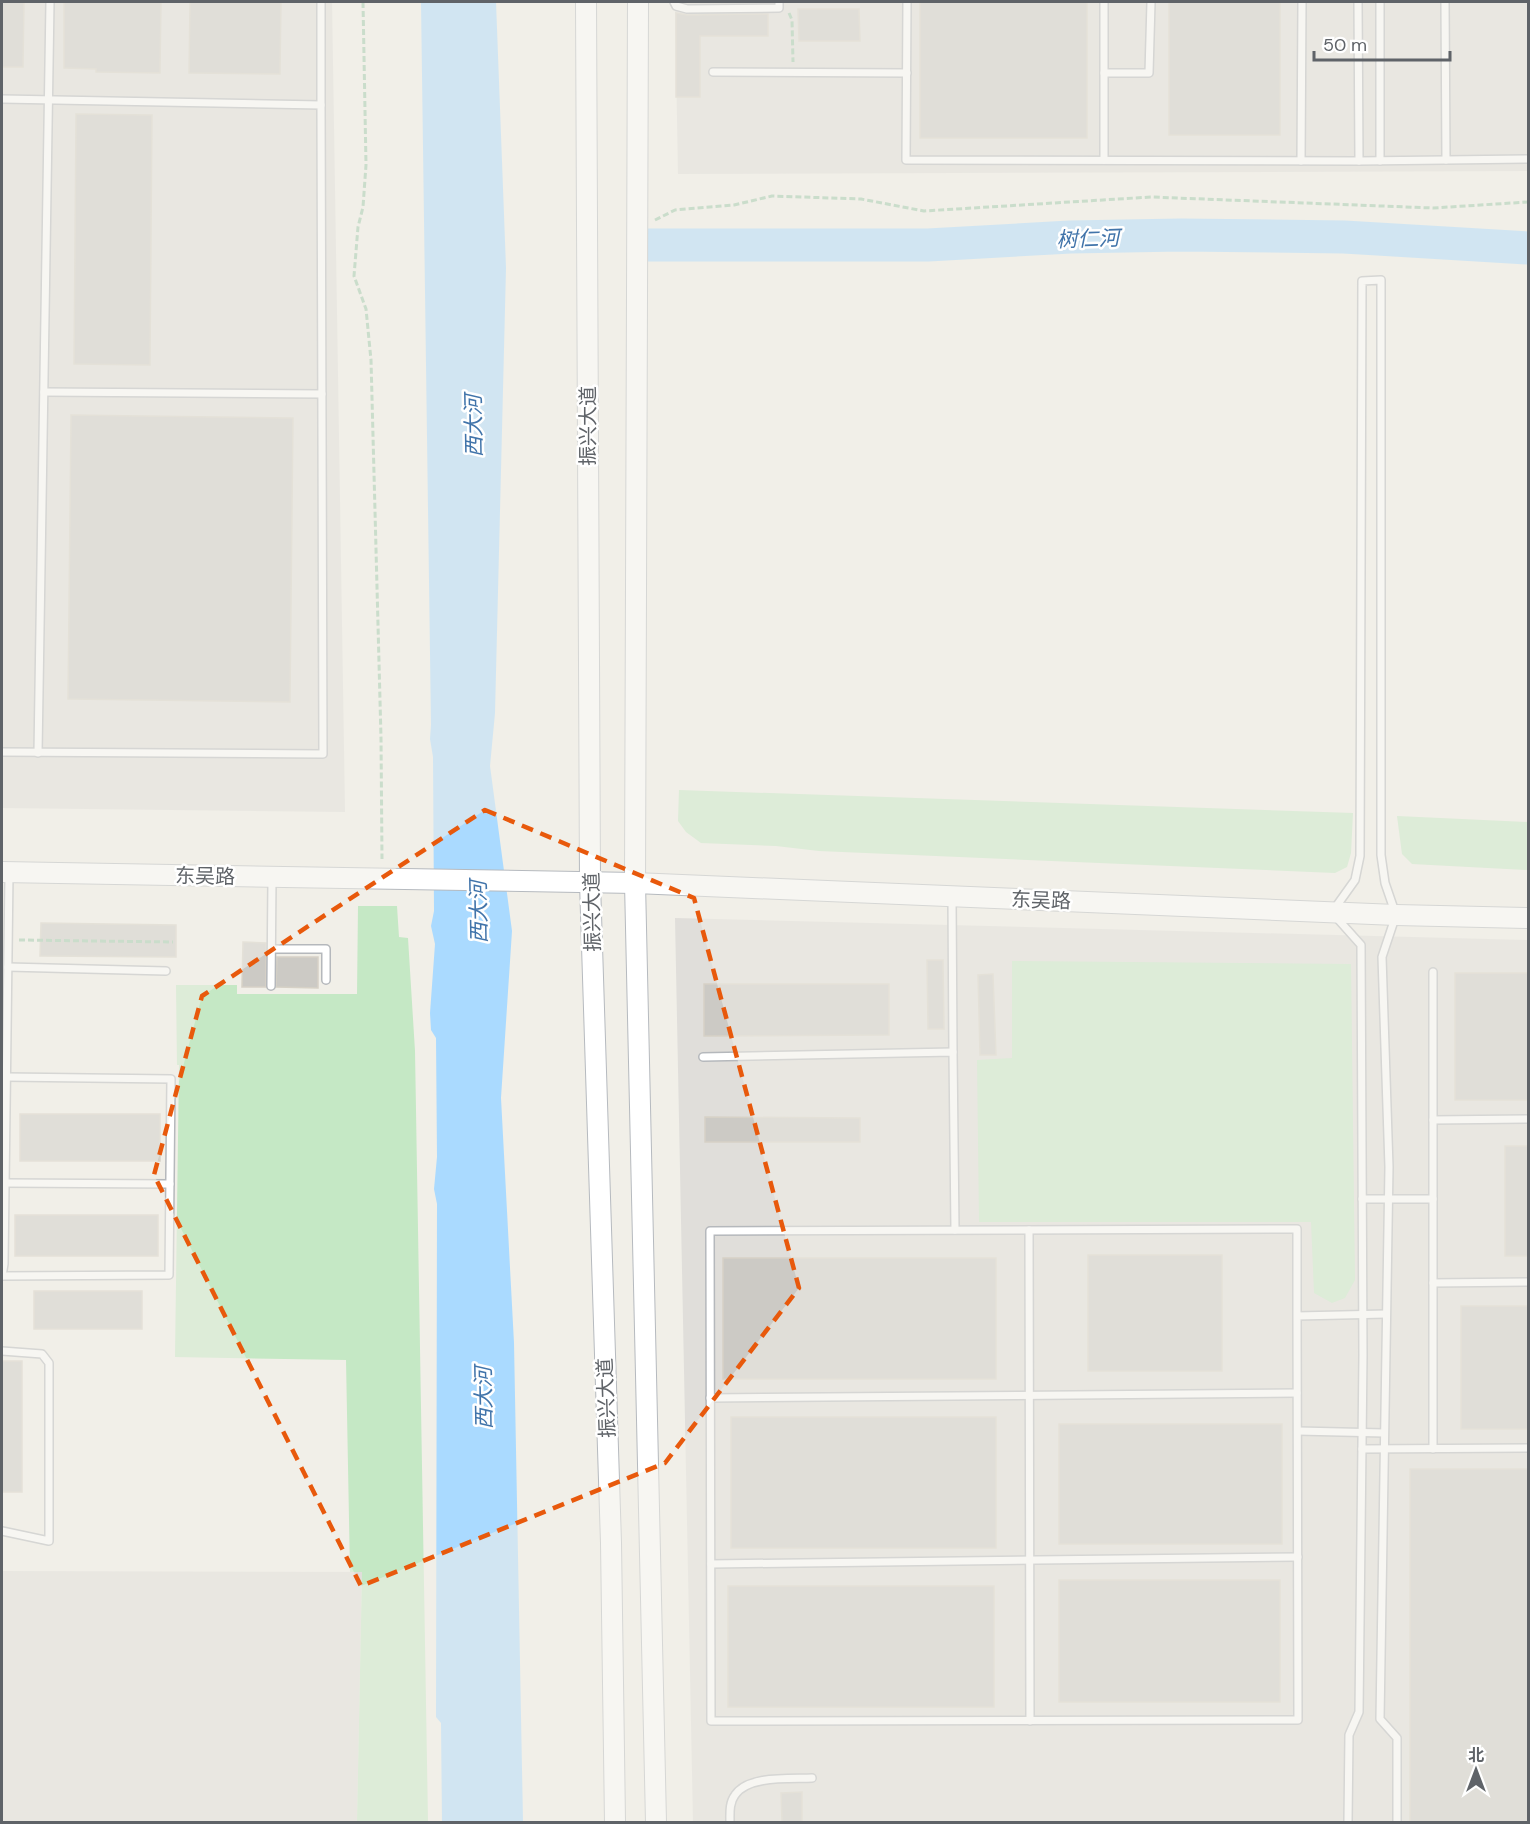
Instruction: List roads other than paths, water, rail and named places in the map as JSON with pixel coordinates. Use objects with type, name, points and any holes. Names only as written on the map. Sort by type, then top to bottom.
[{"type":"main road","name":"振兴大道","points":[[586,2],[590,883],[610,1531],[615,1822]]},
{"type":"main road","name":"振兴大道","points":[[638,2],[635,884],[656,1822]]},
{"type":"main road","name":"东吴路","points":[[5,872],[554,881],[1396,915],[1528,918]]},
{"type":"lane","points":[[38,753],[50,2]]},
{"type":"lane","points":[[2,752],[323,754],[321,2]]},
{"type":"lane","points":[[674,2],[676,6],[687,9],[779,5]]},
{"type":"lane","points":[[907,2],[906,159],[1302,161],[1528,159]]},
{"type":"lane","points":[[1104,2],[1104,160]]},
{"type":"lane","points":[[1104,72],[1149,72],[1151,2]]},
{"type":"lane","points":[[1302,2],[1302,161]]},
{"type":"lane","points":[[1358,2],[1359,161]]},
{"type":"lane","points":[[1380,2],[1380,161]]},
{"type":"lane","points":[[1445,2],[1446,159]]},
{"type":"lane","points":[[713,72],[907,72]]},
{"type":"lane","points":[[2,99],[321,105]]},
{"type":"lane","points":[[1348,1822],[1348,1735],[1359,1712],[1363,1432],[1361,945],[1332,912],[1355,880],[1360,856],[1362,281],[1381,280],[1381,855],[1385,884],[1396,915],[1382,957],[1389,1167],[1380,1719],[1397,1738],[1397,1822]]},
{"type":"lane","points":[[44,392],[322,394]]},
{"type":"lane","points":[[5,872],[8,968],[4,991],[6,1077],[2,1276],[169,1275],[171,1079],[6,1077]]},
{"type":"lane","points":[[271,986],[272,877]]},
{"type":"lane","points":[[952,897],[955,1230]]},
{"type":"lane","points":[[272,949],[326,949],[326,980]]},
{"type":"lane","points":[[8,968],[166,971]]},
{"type":"lane","points":[[1433,972],[1433,1449]]},
{"type":"lane","points":[[703,1057],[953,1052]]},
{"type":"lane","points":[[1433,1120],[1528,1119]]},
{"type":"lane","points":[[5,1183],[170,1184]]},
{"type":"lane","points":[[1362,1199],[1433,1199]]},
{"type":"lane","points":[[1297,1229],[1298,1720],[711,1721],[710,1231],[1029,1230],[1297,1229]]},
{"type":"lane","points":[[1029,1230],[1030,1720]]},
{"type":"lane","points":[[1433,1283],[1528,1282]]},
{"type":"lane","points":[[1298,1316],[1386,1314]]},
{"type":"lane","points":[[2,1351],[42,1354],[49,1363],[49,1541],[2,1531]]},
{"type":"lane","points":[[710,1398],[1298,1393]]},
{"type":"lane","points":[[1298,1431],[1384,1433]]},
{"type":"lane","points":[[1362,1449],[1528,1448]]},
{"type":"lane","points":[[711,1564],[1298,1557]]},
{"type":"lane","points":[[730,1822],[730,1806],[735,1793],[746,1786],[768,1780],[812,1778]]},
{"type":"water","name":"西大河","points":[[421,2],[496,2],[506,268],[495,713],[490,766],[512,931],[501,1098],[514,1343],[523,1822],[442,1822],[441,1723],[436,1717],[437,1204],[434,1189],[437,1157],[436,1038],[431,1030],[430,1013],[435,944],[431,926],[434,911],[433,757],[430,739]]},
{"type":"waterway","name":"树仁河","points":[[648,245],[928,245],[1070,237],[1181,235],[1344,237],[1528,248]]}]
